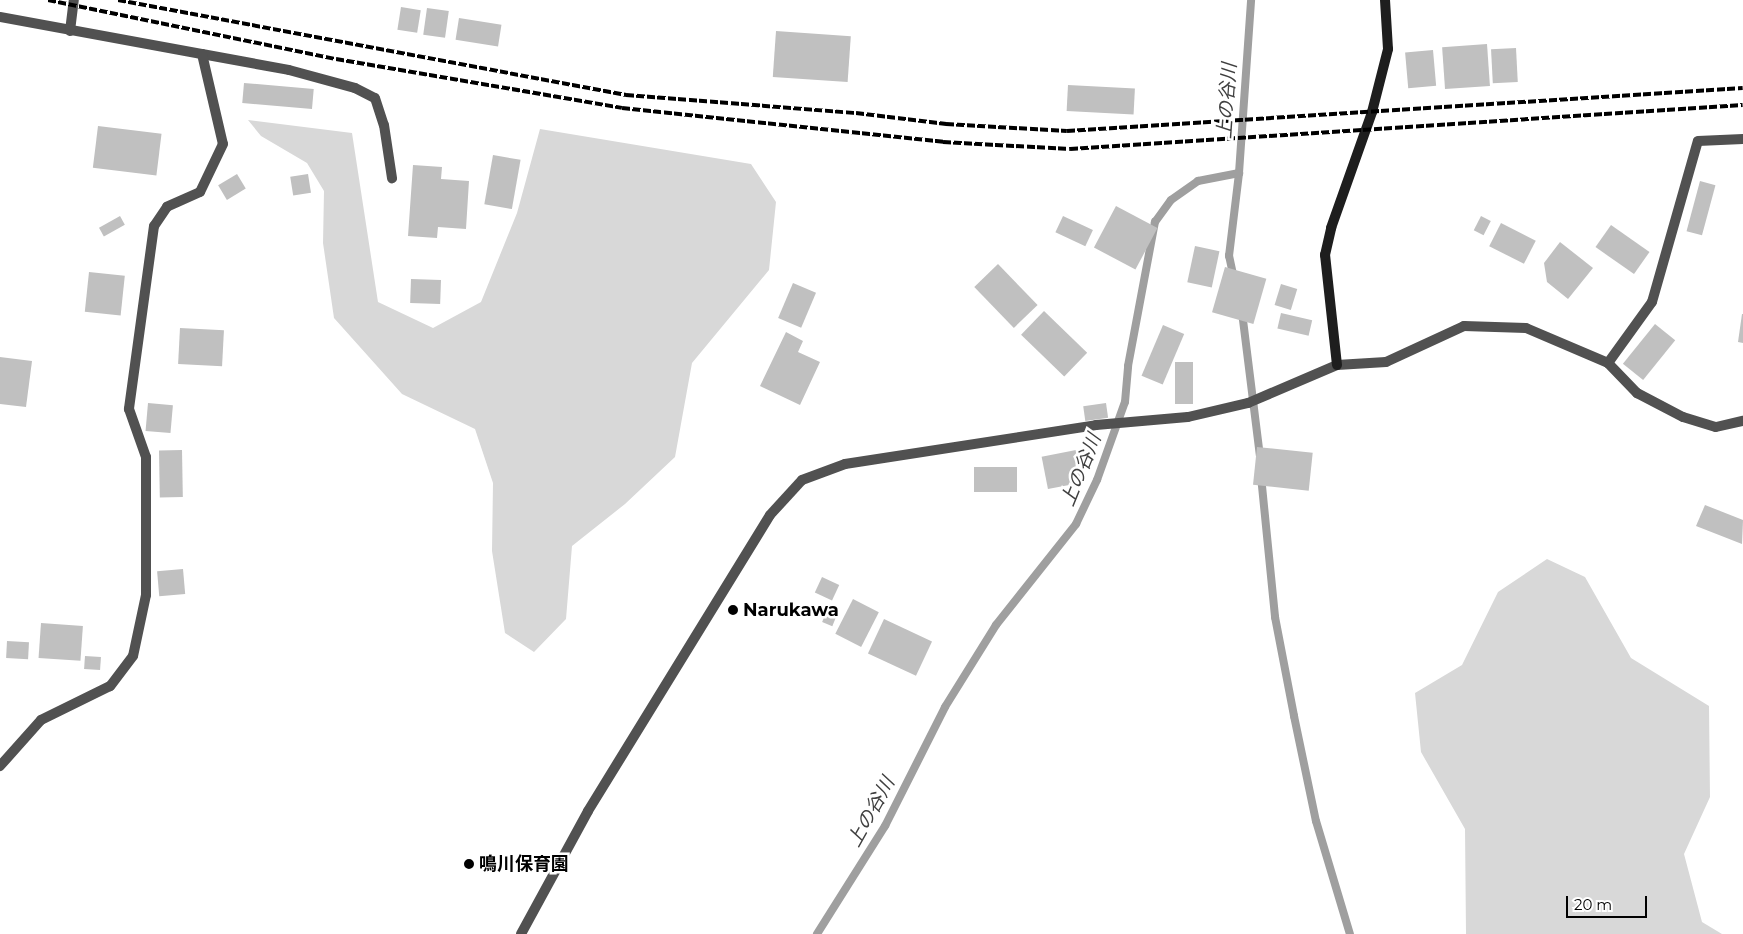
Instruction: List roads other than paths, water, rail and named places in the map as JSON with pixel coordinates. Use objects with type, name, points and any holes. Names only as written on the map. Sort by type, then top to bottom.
[{"type":"street","points":[[70,31],[74,0]]},
{"type":"street","points":[[1337,365],[1325,256],[1330,228],[1372,112],[1388,49],[1385,0]]},
{"type":"street","points":[[0,17],[289,70],[355,88],[375,98],[384,125],[392,178]]},
{"type":"street","points":[[0,766],[41,720],[110,686],[133,656],[146,595],[146,457],[130,410],[154,226],[167,208],[200,192],[223,144],[202,54]]},
{"type":"street","points":[[1608,363],[1652,302],[1698,141],[1743,139]]},
{"type":"street","points":[[521,934],[588,811],[770,515],[802,480],[845,464],[1096,424],[1188,417],[1248,403],[1337,365],[1386,362],[1464,326],[1526,328],[1608,363],[1637,393],[1683,417],[1716,427],[1743,421]]},
{"type":"waterway","name":"上の谷川","points":[[1234,279],[1229,256],[1239,173],[1251,0]]},
{"type":"waterway","name":"上の谷川","points":[[817,934],[885,826],[945,707],[996,625],[1076,524],[1097,480],[1125,402],[1128,366],[1155,222],[1171,200],[1198,181],[1239,173]]},
{"type":"waterway","points":[[1242,312],[1260,457]]},
{"type":"waterway","points":[[1261,476],[1275,617],[1294,716],[1316,821],[1350,934]]},
{"type":"railway","points":[[48,0],[336,59],[622,108],[943,142],[1070,149],[1743,105]]},
{"type":"railway","points":[[118,0],[626,95],[856,113],[946,124],[1067,131],[1743,88]]},
{"type":"place","name":"Narukawa","points":[[733,610]]},
{"type":"place","name":"鳴川保育園","points":[[469,864]]}]
